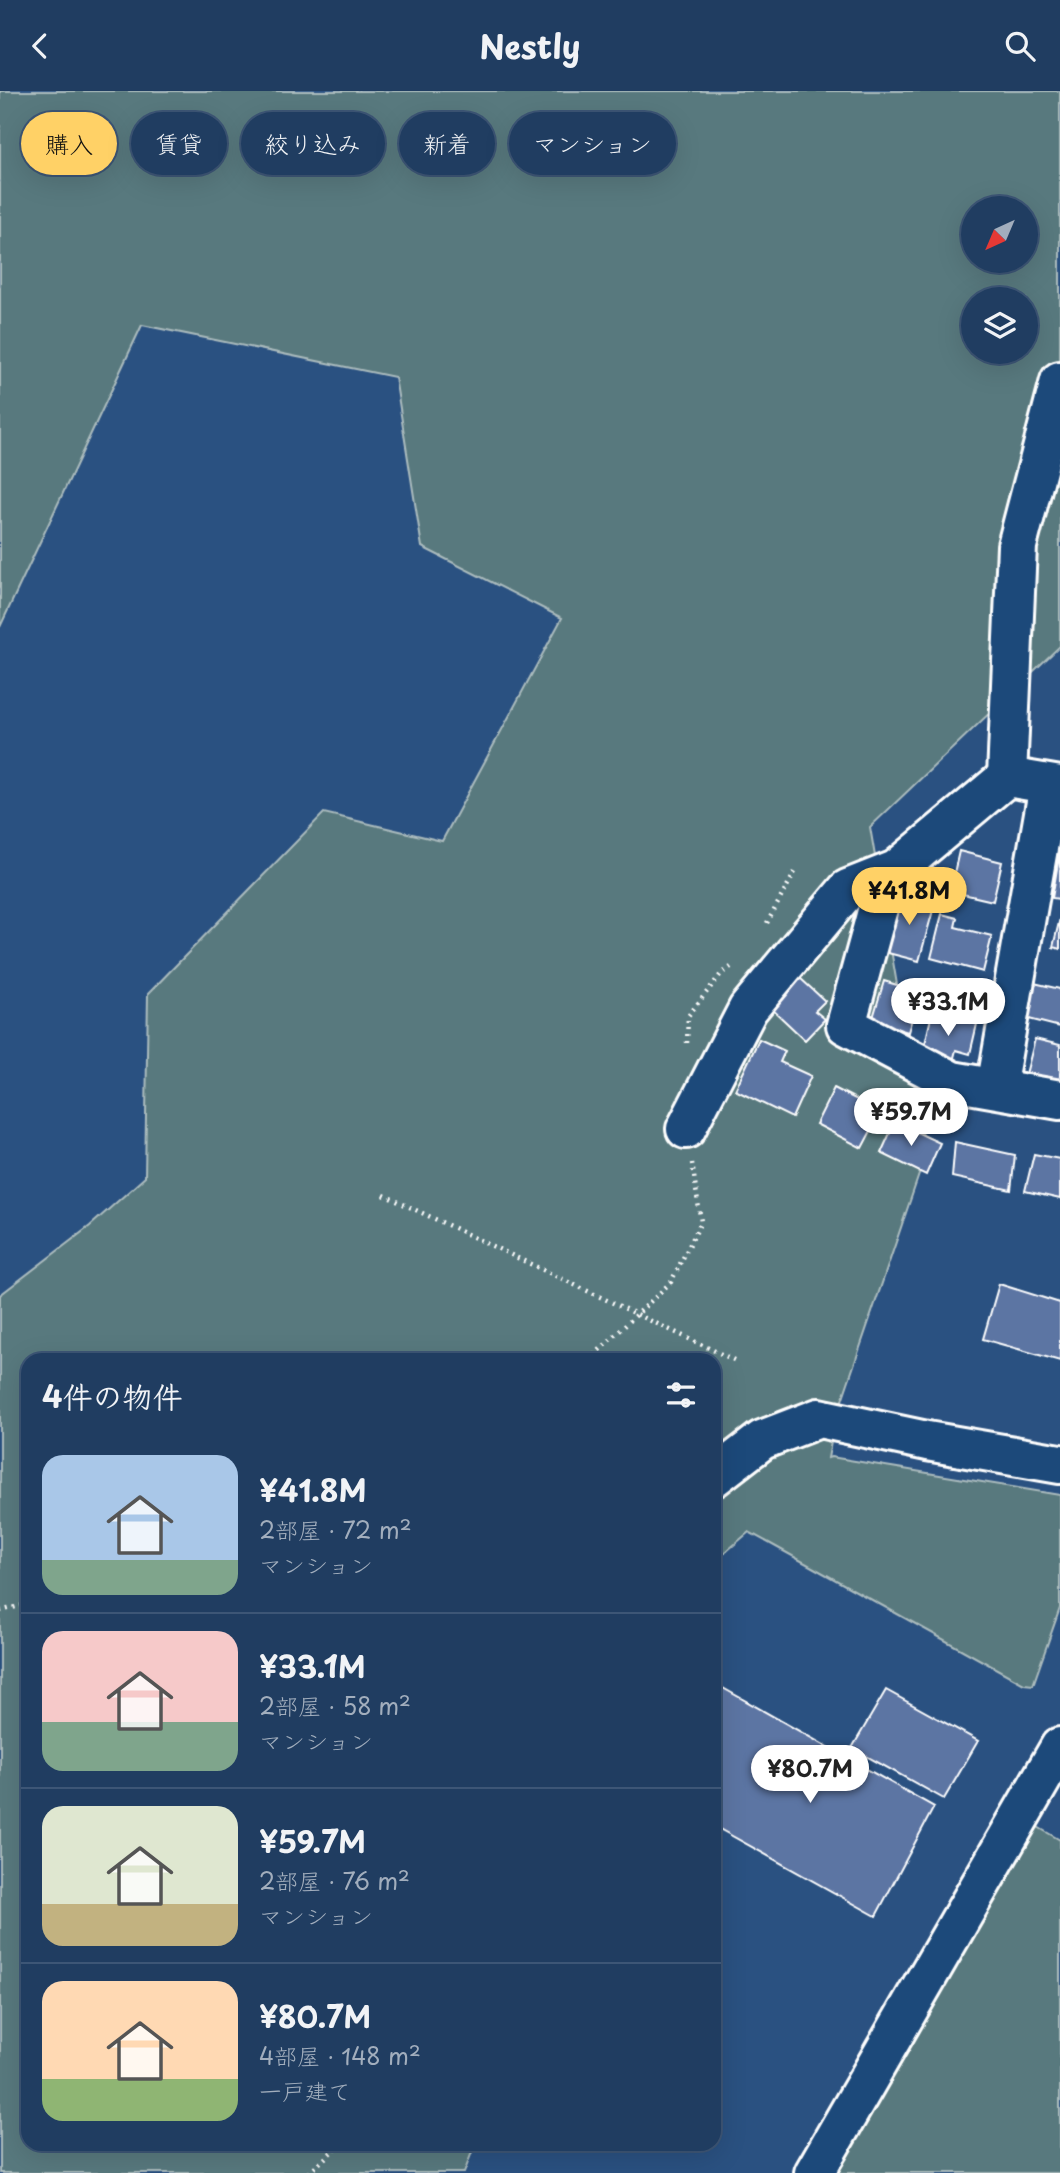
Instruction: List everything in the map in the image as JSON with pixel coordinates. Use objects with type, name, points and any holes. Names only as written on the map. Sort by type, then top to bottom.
[{"type":"street","points":[[686,1129],[748,1009],[848,889],[896,870],[1007,778],[1017,546],[1060,381]]},
{"type":"street","points":[[996,1089],[1055,785],[1007,778]]},
{"type":"street","points":[[887,875],[846,1025],[952,1081],[1060,1100]]},
{"type":"street","points":[[721,1472],[762,1440],[819,1418],[927,1441],[1060,1464]]},
{"type":"street","points":[[814,2173],[1060,1747]]},
{"type":"path","points":[[384,1195],[719,1353]]},
{"type":"path","points":[[721,1354],[734,1360]]},
{"type":"path","points":[[0,1611],[21,1606]]},
{"type":"path","points":[[309,2173],[333,2151]]},
{"type":"green space","points":[[0,91],[1060,91],[1060,646],[870,827],[926,1154],[835,1421],[828,1458],[1060,1495],[1060,1608],[1033,1685],[1024,1684],[749,1532],[721,1556],[721,1353],[21,1353],[21,2151],[472,2151],[464,2173],[0,2173],[0,1295],[90,1226],[145,1177],[148,994],[324,813],[442,841],[562,618],[422,547],[395,377],[142,325],[0,627]]},
{"type":"green space","points":[[1036,1826],[1060,1840],[1060,2173],[835,2173]]},
{"type":"building","points":[[959,851],[1002,862],[993,901],[950,891]]},
{"type":"building","points":[[1060,851],[1060,899],[1052,898]]},
{"type":"building","points":[[899,894],[935,903],[919,961],[884,952]]},
{"type":"building","points":[[942,914],[957,918],[955,927],[992,936],[983,972],[931,958]]},
{"type":"building","points":[[1060,918],[1060,949],[1053,947]]},
{"type":"building","points":[[800,978],[825,1001],[815,1011],[825,1019],[805,1040],[772,1009]]},
{"type":"building","points":[[884,981],[920,992],[908,1032],[872,1021]]},
{"type":"building","points":[[1034,983],[1060,989],[1060,1027],[1025,1018]]},
{"type":"building","points":[[932,1013],[977,1024],[970,1054],[956,1050],[952,1065],[922,1057]]},
{"type":"building","points":[[759,1039],[785,1051],[780,1062],[811,1076],[792,1118],[735,1090]]},
{"type":"building","points":[[1035,1039],[1060,1045],[1060,1087],[1025,1078]]},
{"type":"building","points":[[834,1088],[881,1112],[862,1148],[816,1124]]},
{"type":"building","points":[[895,1122],[940,1143],[926,1175],[881,1153]]},
{"type":"building","points":[[955,1142],[1015,1155],[1011,1190],[952,1177]]},
{"type":"building","points":[[1034,1154],[1060,1159],[1060,1199],[1025,1191]]},
{"type":"building","points":[[999,1284],[1060,1303],[1060,1361],[983,1339]]},
{"type":"building","points":[[721,1687],[934,1807],[876,1916],[721,1830]]},
{"type":"building","points":[[886,1690],[978,1741],[944,1799],[852,1748]]}]
